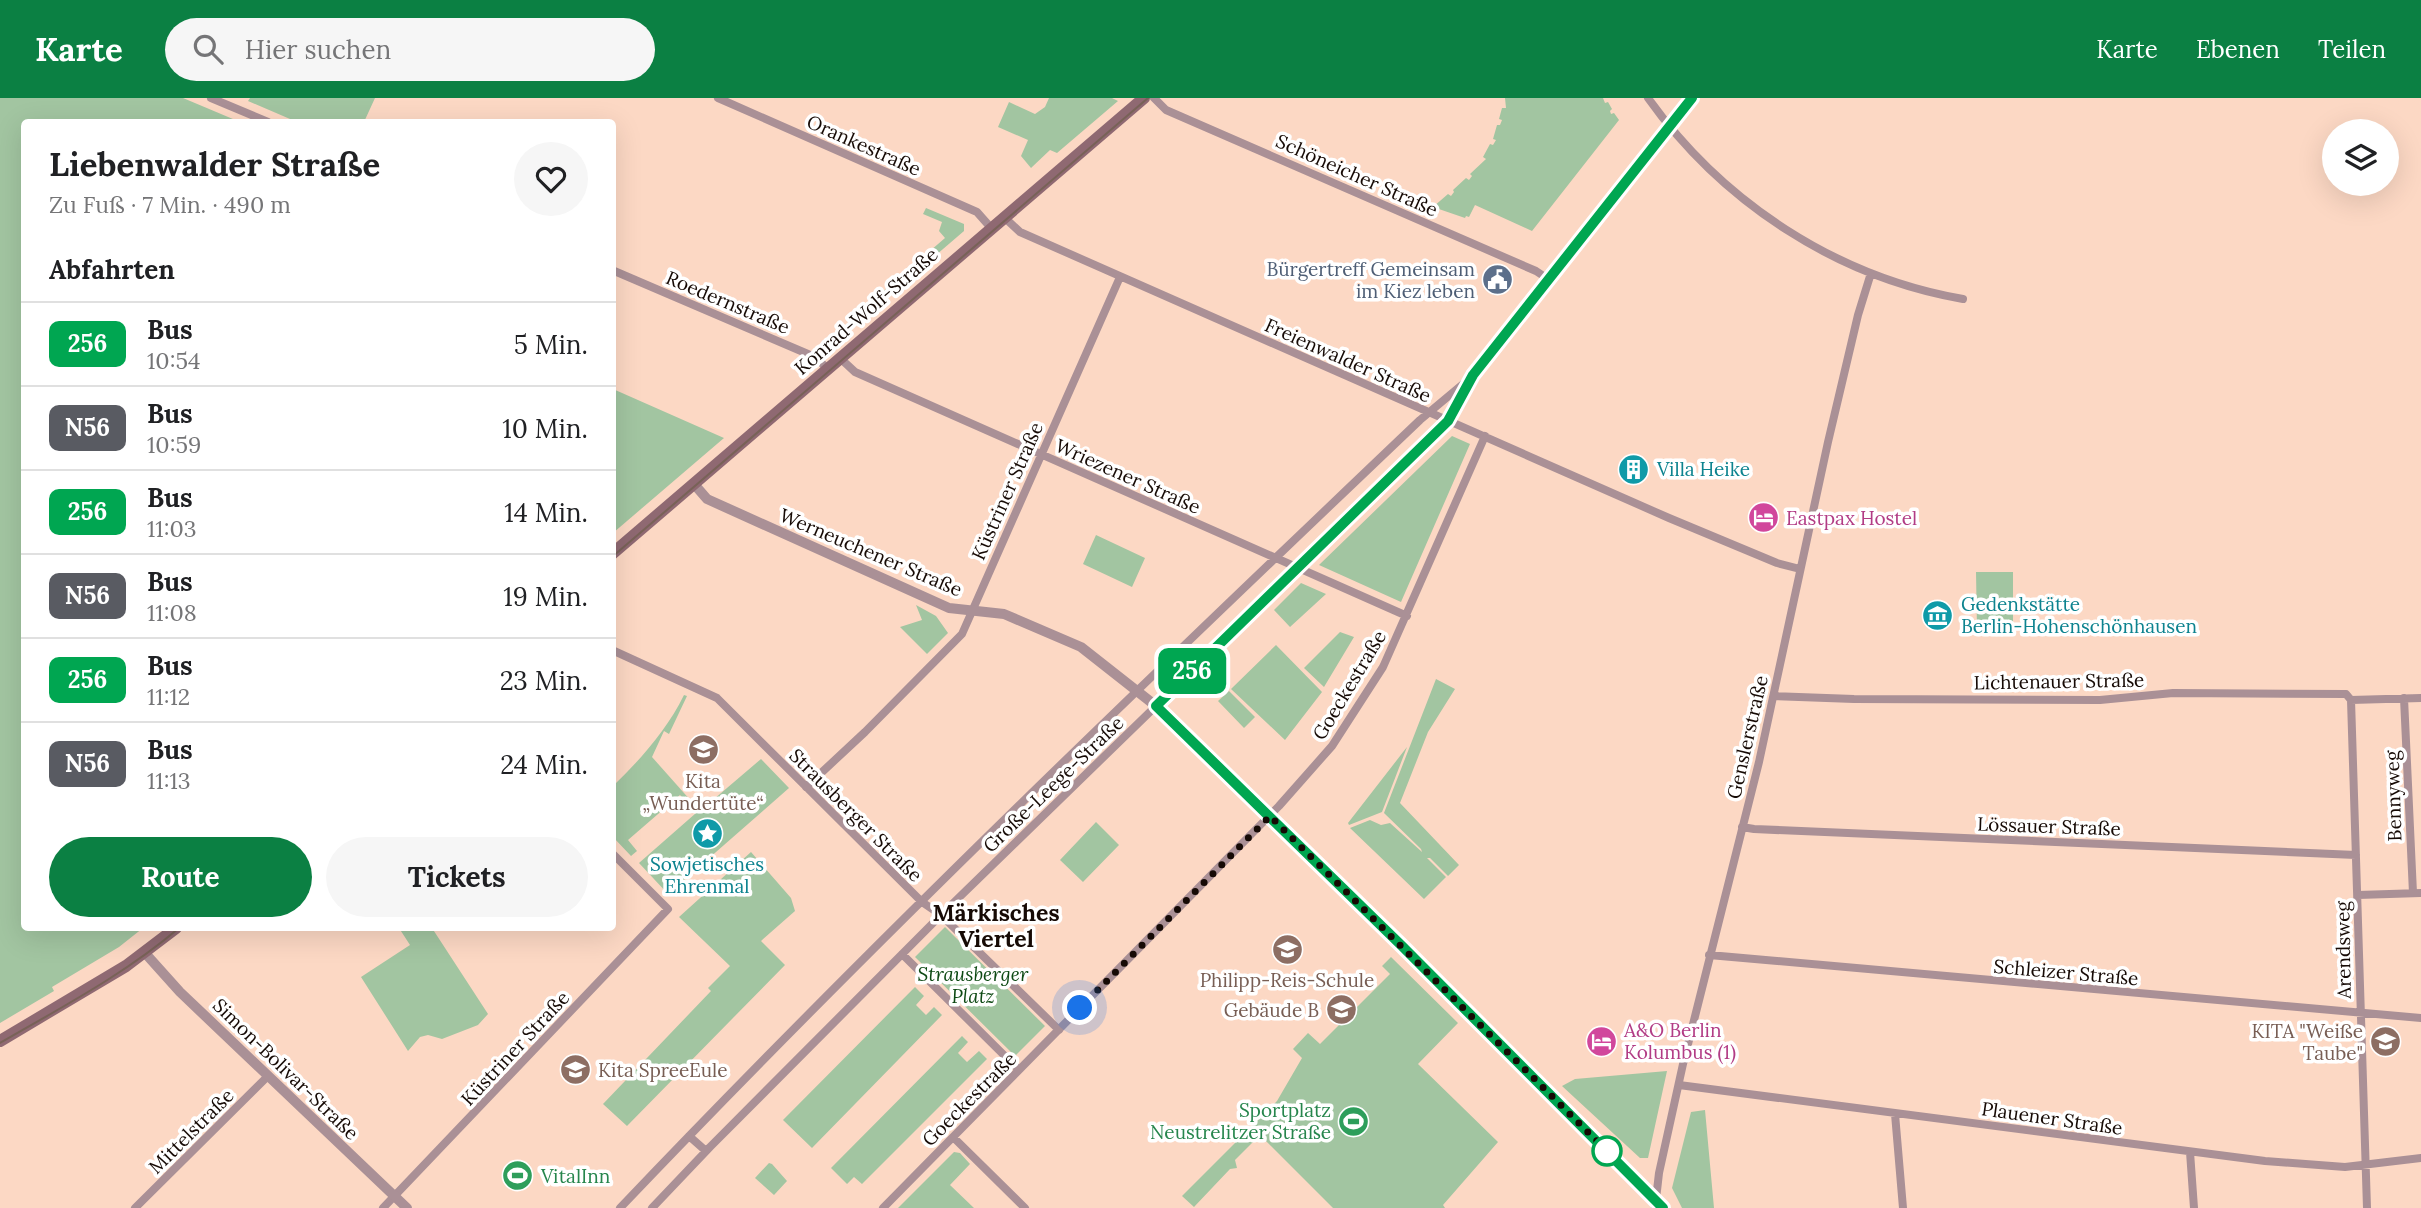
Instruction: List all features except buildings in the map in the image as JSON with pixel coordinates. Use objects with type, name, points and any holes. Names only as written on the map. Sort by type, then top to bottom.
[{"type":"main road","name":"Konrad-Wolf-Straße","points":[[616,551],[1005,218],[1138,100]]},
{"type":"main road","points":[[0,1041],[127,966],[172,931]]},
{"type":"street","points":[[211,98],[261,119]]},
{"type":"street","points":[[233,107],[237,98]]},
{"type":"street","name":"Orankestraße","points":[[719,98],[977,212],[992,229]]},
{"type":"street","name":"Schöneicher Straße","points":[[1154,98],[1166,110],[1385,204],[1536,271],[1548,279]]},
{"type":"street","points":[[1648,98],[1669,127],[1707,169],[1763,214],[1811,244],[1871,273],[1922,290],[1963,299]]},
{"type":"street","name":"Große-Leege-Straße","points":[[652,1208],[941,915],[1448,421],[1473,375],[1692,98]]},
{"type":"street","name":"Freienwalder Straße","points":[[1005,218],[1020,232],[1120,277],[1677,522],[1777,563],[1800,569]]},
{"type":"street","name":"Roedernstraße","points":[[616,272],[815,357],[828,369]]},
{"type":"street","name":"Genslerstraße","points":[[1658,1206],[1659,1173],[1679,1085],[1774,696],[1836,405],[1871,273]]},
{"type":"street","name":"Küstriner Straße","points":[[806,787],[962,635],[1120,277]]},
{"type":"street","name":"Wriezener Straße","points":[[841,359],[855,372],[1407,616]]},
{"type":"street","name":"Große-Leege-Straße","points":[[620,1208],[922,902],[1137,690],[1429,412],[1473,375]]},
{"type":"street","name":"Goeckestraße","points":[[883,1208],[1270,816],[1314,768],[1354,715],[1383,667],[1485,436]]},
{"type":"street","name":"Werneuchener Straße","points":[[694,484],[707,499],[949,608],[1004,614],[1081,647],[1156,706],[1270,816],[1658,1206]]},
{"type":"street","name":"Strausberger Straße","points":[[616,652],[717,698],[922,902],[941,915],[1059,1030]]},
{"type":"street","name":"Lichtenauer Straße","points":[[1774,696],[1854,699],[2100,699],[2173,693],[2421,698]]},
{"type":"street","name":"Arendsweg","points":[[2348,697],[2358,895],[2367,1208]]},
{"type":"street","name":"Bennyweg","points":[[2404,698],[2417,893]]},
{"type":"street","name":"Lössauer Straße","points":[[1742,827],[2356,855]]},
{"type":"street","name":"Küstriner Straße","points":[[383,1208],[668,909],[616,857]]},
{"type":"street","points":[[2358,895],[2417,893]]},
{"type":"street","name":"Simon-Bolivar-Straße","points":[[145,953],[180,992],[407,1208]]},
{"type":"street","points":[[902,954],[1019,1070]]},
{"type":"street","name":"Schleizer Straße","points":[[1709,955],[1737,960],[2421,1018]]},
{"type":"street","name":"Mittelstraße","points":[[135,1208],[268,1076]]},
{"type":"street","name":"Plauener Straße","points":[[1679,1085],[2190,1152],[2337,1167],[2421,1158]]},
{"type":"street","points":[[1895,1114],[1903,1208]]},
{"type":"street","points":[[689,1136],[706,1151]]},
{"type":"street","points":[[953,1137],[1025,1208]]},
{"type":"street","points":[[2190,1152],[2194,1208]]},
{"type":"green space","points":[[0,98],[183,98],[233,119],[21,119],[21,931],[139,931],[119,947],[52,987],[54,991],[0,1023]]},
{"type":"green space","points":[[250,98],[375,98],[365,119],[290,119],[248,101]]},
{"type":"green space","points":[[1049,98],[1112,98],[1118,101],[1057,153],[1050,150],[1031,168],[1021,156],[1028,140],[998,127],[1009,102],[1035,114],[1045,107]]},
{"type":"green space","points":[[1505,98],[1603,98],[1612,109],[1611,114],[1614,113],[1619,120],[1532,231],[1475,205],[1469,217],[1465,218],[1433,207],[1448,194],[1451,196],[1453,190],[1466,178],[1469,180],[1472,176],[1470,174],[1486,159],[1483,157],[1490,144],[1493,145],[1496,140],[1493,139],[1497,125],[1500,125],[1502,120],[1499,119],[1502,108],[1506,108]]},
{"type":"green space","points":[[926,208],[964,224],[964,231],[879,304],[872,301],[945,238],[939,231],[942,222],[923,214]]},
{"type":"green space","points":[[616,390],[724,438],[616,530]]},
{"type":"green space","points":[[1452,436],[1470,444],[1401,602],[1319,565]]},
{"type":"green space","points":[[1096,535],[1145,558],[1132,587],[1083,564]]},
{"type":"green space","points":[[1976,572],[2013,572],[2013,630],[1977,630]]},
{"type":"green space","points":[[1301,583],[1326,594],[1290,627],[1274,610]]},
{"type":"green space","points":[[916,605],[936,616],[948,633],[927,654],[900,627],[922,620]]},
{"type":"green space","points":[[1340,632],[1354,637],[1324,687],[1304,668]]},
{"type":"green space","points":[[1276,645],[1322,692],[1285,740],[1231,689]]},
{"type":"green space","points":[[1436,679],[1455,689],[1428,732],[1400,803],[1459,865],[1448,876],[1427,858],[1446,877],[1424,899],[1350,828],[1370,820],[1381,825],[1390,823],[1422,852],[1384,813]]},
{"type":"green space","points":[[1229,691],[1255,717],[1244,728],[1218,701]]},
{"type":"green space","points":[[684,695],[687,696],[669,734],[664,731],[652,757],[700,811],[761,759],[789,788],[668,894],[639,863],[696,813],[680,795],[628,840],[637,851],[631,856],[616,840],[616,783],[670,720]]},
{"type":"green space","points":[[1407,747],[1382,812],[1349,825],[1348,823]]},
{"type":"green space","points":[[1096,822],[1119,845],[1083,882],[1060,860]]},
{"type":"green space","points":[[751,852],[791,898],[795,911],[761,941],[785,965],[627,1126],[603,1104],[711,991],[708,988],[730,966],[679,917]]},
{"type":"green space","name":"Strausberger Platz","points":[[945,927],[1045,1026],[1015,1056],[915,957]]},
{"type":"green space","points":[[401,931],[434,931],[488,1014],[478,1025],[442,1039],[428,1035],[420,1037],[408,1051],[361,977],[410,945]]},
{"type":"green space","points":[[1391,957],[1458,1023],[1418,1064],[1498,1142],[1443,1205],[1445,1208],[1333,1208],[1260,1135],[1235,1160],[1237,1168],[1230,1169],[1194,1207],[1182,1196],[1277,1101],[1302,1058],[1293,1049],[1308,1033],[1320,1044],[1390,974],[1382,966]]},
{"type":"green space","points":[[915,987],[924,996],[916,1005],[926,1015],[934,1007],[942,1015],[812,1148],[783,1120]]},
{"type":"green space","points":[[962,1036],[968,1042],[958,1053],[967,1062],[979,1051],[987,1059],[862,1184],[854,1177],[847,1184],[831,1168]]},
{"type":"green space","points":[[1667,1071],[1648,1158],[1640,1158],[1562,1086],[1575,1079]]},
{"type":"green space","points":[[1705,1110],[1714,1208],[1682,1208],[1672,1188],[1691,1112]]},
{"type":"green space","points":[[954,1152],[960,1153],[970,1164],[950,1185],[974,1208],[898,1208]]},
{"type":"green space","points":[[769,1163],[787,1181],[774,1195],[755,1178]]},
{"type":"tram line","points":[[616,554],[1148,98]]},
{"type":"tram line","points":[[0,1043],[115,975],[175,931]]},
{"type":"bus line","name":"256","points":[[1663,1208],[1402,946],[1156,706],[1441,429],[1455,410],[1473,375],[1692,98]]},
{"type":"place","name":"Bürgertreff Gemeinsam im Kiez leben","points":[[1498,280]]},
{"type":"place","name":"Villa Heike","points":[[1634,469]]},
{"type":"place","name":"Eastpax Hostel","points":[[1763,518]]},
{"type":"place","name":"Gedenkstätte Berlin-Hohenschönhausen","points":[[1938,615]]},
{"type":"place","name":"Kita „Wundertüte“","points":[[703,750]]},
{"type":"place","name":"Sowjetisches Ehrenmal","points":[[707,833]]},
{"type":"place","name":"Philipp-Reis-Schule","points":[[1287,949]]},
{"type":"place","name":"Gebäude B","points":[[1342,1010]]},
{"type":"place","name":"A&O Berlin Kolumbus (1)","points":[[1601,1041]]},
{"type":"place","name":"KITA \"Weiße Taube\"","points":[[2386,1042]]},
{"type":"place","name":"Kita SpreeEule","points":[[575,1070]]},
{"type":"place","name":"Sportplatz Neustrelitzer Straße","points":[[1354,1121]]},
{"type":"place","name":"VitalInn","points":[[518,1176]]},
{"type":"district","name":"Märkisches Viertel","points":[[996,926]]},
{"type":"route","points":[[1080,1008],[1270,816],[1607,1151]]}]
